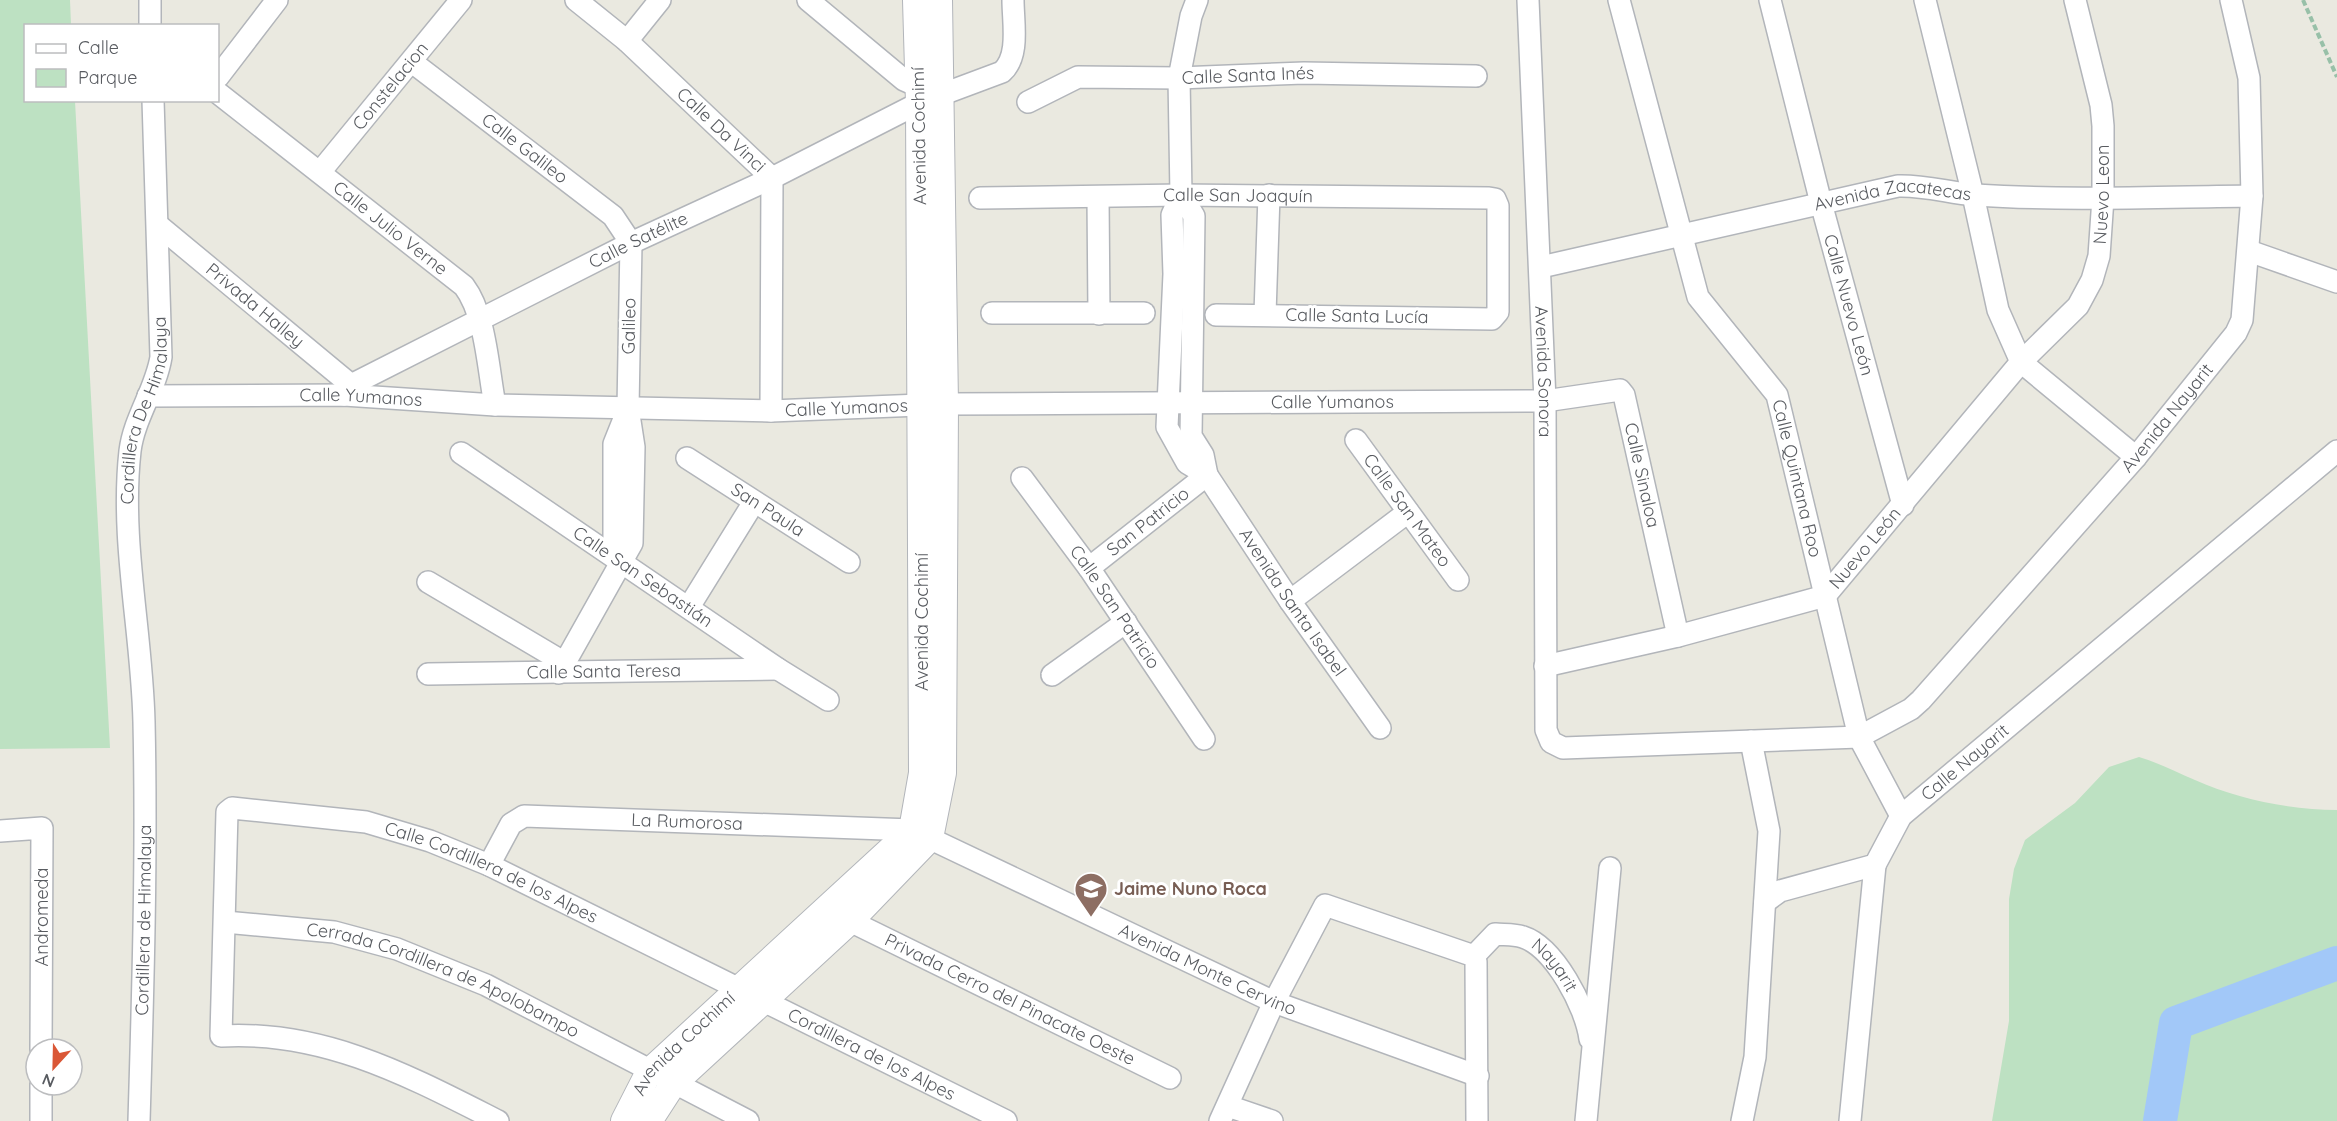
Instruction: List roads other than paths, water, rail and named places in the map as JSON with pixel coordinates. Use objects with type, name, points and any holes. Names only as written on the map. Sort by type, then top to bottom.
[{"type":"street","points":[[150,0],[150,24]]},
{"type":"street","points":[[219,76],[277,0]]},
{"type":"street","name":"Constelacion","points":[[320,172],[461,0]]},
{"type":"street","name":"Calle Da Vinci","points":[[576,0],[627,41],[772,178],[771,411]]},
{"type":"street","points":[[627,41],[660,0]]},
{"type":"street","points":[[808,0],[926,96]]},
{"type":"street","name":"Avenida Cochimí","points":[[624,1121],[649,1072],[850,921],[921,834],[943,773],[926,96],[916,0]]},
{"type":"street","name":"Avenida Cochimí","points":[[926,96],[939,0]]},
{"type":"street","name":"Calle Satélite","points":[[347,390],[631,243],[772,178],[926,96],[1002,72],[1010,65],[1013,53],[1013,0]]},
{"type":"street","name":"Avenida Santa Isabel","points":[[1197,0],[1191,16],[1179,78],[1181,195],[1194,216],[1183,274],[1167,427],[1172,441],[1186,463],[1208,476]]},
{"type":"street","name":"Avenida Sonora","points":[[1528,0],[1545,401],[1546,730],[1551,742],[1563,748],[1751,741]]},
{"type":"street","name":"Calle Quintana Roo","points":[[1619,0],[1684,236],[1698,297],[1778,395],[1859,737]]},
{"type":"street","name":"Calle Nuevo León","points":[[1770,0],[1821,203],[1903,505]]},
{"type":"street","points":[[1924,0],[1973,195],[1998,310],[2021,362],[2136,457]]},
{"type":"street","name":"Nuevo Leon","points":[[2021,362],[2078,306],[2092,280],[2099,256],[2103,198],[2101,105],[2075,0]]},
{"type":"street","name":"Avenida Nayarit","points":[[1859,737],[1911,709],[1921,700],[2136,457],[2236,333],[2245,306],[2252,196],[2249,78],[2231,0]]},
{"type":"street","name":"Calle Galileo","points":[[412,62],[613,216],[631,243]]},
{"type":"street","name":"Calle Santa Inés","points":[[1028,102],[1078,77],[1179,78],[1304,73],[1476,76]]},
{"type":"street","name":"Calle Julio Verne","points":[[219,94],[464,286],[473,297],[495,405]]},
{"type":"street","name":"Cordillera De Himalaya","points":[[144,720],[127,507],[130,450],[159,369],[161,357],[153,102]]},
{"type":"street","name":"Avenida Zacatecas","points":[[1541,267],[1898,186],[1924,185],[1973,195],[2103,198],[2252,196]]},
{"type":"street","points":[[1265,314],[1269,195]]},
{"type":"street","name":"Calle San Joaquín","points":[[980,198],[1269,195],[1495,200],[1498,206],[1497,316]]},
{"type":"street","points":[[1098,197],[1099,314]]},
{"type":"street","name":"Privada Halley","points":[[158,225],[347,390]]},
{"type":"street","name":"Galileo","points":[[621,562],[615,540],[614,444],[628,408],[631,243]]},
{"type":"street","points":[[2249,251],[2337,282]]},
{"type":"street","name":"Avenida Santa Isabel","points":[[1183,274],[1191,436],[1203,455],[1208,476],[1290,601],[1380,728]]},
{"type":"street","points":[[992,313],[1144,313]]},
{"type":"street","name":"Calle Santa Lucía","points":[[1216,315],[1492,319],[1497,316]]},
{"type":"street","name":"Nuevo León","points":[[1545,666],[1678,636],[1825,596],[2021,362]]},
{"type":"street","name":"Calle Sinaloa","points":[[1545,401],[1613,388],[1620,390],[1624,395],[1678,636]]},
{"type":"street","name":"Calle Yumanos","points":[[148,396],[347,390],[495,405],[771,411],[933,404],[1545,401]]},
{"type":"street","name":"Calle San Mateo","points":[[1356,440],[1458,580]]},
{"type":"street","name":"Calle Nayarit","points":[[1901,816],[2337,451]]},
{"type":"street","name":"Calle San Sebastián","points":[[462,453],[778,669],[828,700]]},
{"type":"street","name":"San Paula","points":[[687,458],[849,562]]},
{"type":"street","name":"San Patricio","points":[[1089,568],[1208,476]]},
{"type":"street","name":"Calle San Patricio","points":[[1022,478],[1089,568],[1204,740]]},
{"type":"street","points":[[689,607],[754,502]]},
{"type":"street","points":[[1290,601],[1408,512]]},
{"type":"street","points":[[428,582],[562,668],[621,562]]},
{"type":"street","points":[[1052,675],[1126,622]]},
{"type":"street","name":"Calle Santa Teresa","points":[[428,674],[562,668],[778,669]]},
{"type":"street","name":"Cordillera de Himalaya","points":[[140,1121],[144,936],[144,720]]},
{"type":"street","points":[[1742,1121],[1755,1057],[1769,831],[1751,741],[1859,737],[1901,816],[1875,865],[1850,1121]]},
{"type":"street","name":"Calle Cordillera de los Alpes","points":[[225,922],[225,818],[227,812],[232,808],[366,822],[430,841],[489,865],[749,995]]},
{"type":"street","name":"La Rumorosa","points":[[489,865],[511,824],[516,818],[524,816],[921,834]]},
{"type":"street","name":"Andromeda","points":[[0,831],[42,828],[41,1037]]},
{"type":"street","name":"Avenida Cochimí","points":[[649,1121],[673,1084],[749,995],[921,834]]},
{"type":"street","name":"Avenida Monte Cervino","points":[[921,834],[1274,1002],[1478,1076]]},
{"type":"street","points":[[1765,902],[1780,891],[1875,865]]},
{"type":"street","points":[[1586,1121],[1610,868]]},
{"type":"street","points":[[1272,1121],[1224,1114],[1274,1002],[1324,905],[1474,956],[1476,962],[1477,1121]]},
{"type":"street","name":"Privada Cerro del Pinacate Oeste","points":[[850,921],[1170,1078]]},
{"type":"street","points":[[225,922],[221,1036],[245,1034],[314,1043],[389,1066],[498,1121]]},
{"type":"street","name":"Cerrada Cordillera de Apolobampo","points":[[225,922],[334,932],[397,949],[486,986],[748,1121]]},
{"type":"street","name":"Nayarit","points":[[1474,956],[1495,934],[1523,937],[1552,957],[1580,1005],[1589,1031],[1593,1059]]},
{"type":"street","name":"Cordillera de los Alpes","points":[[749,995],[1006,1121]]},
{"type":"street","points":[[41,1097],[41,1121]]},
{"type":"waterway","points":[[2160,1121],[2176,1023],[2337,963]]},
{"type":"place","name":"Jaime Nuno Roca","points":[[1091,918]]}]
